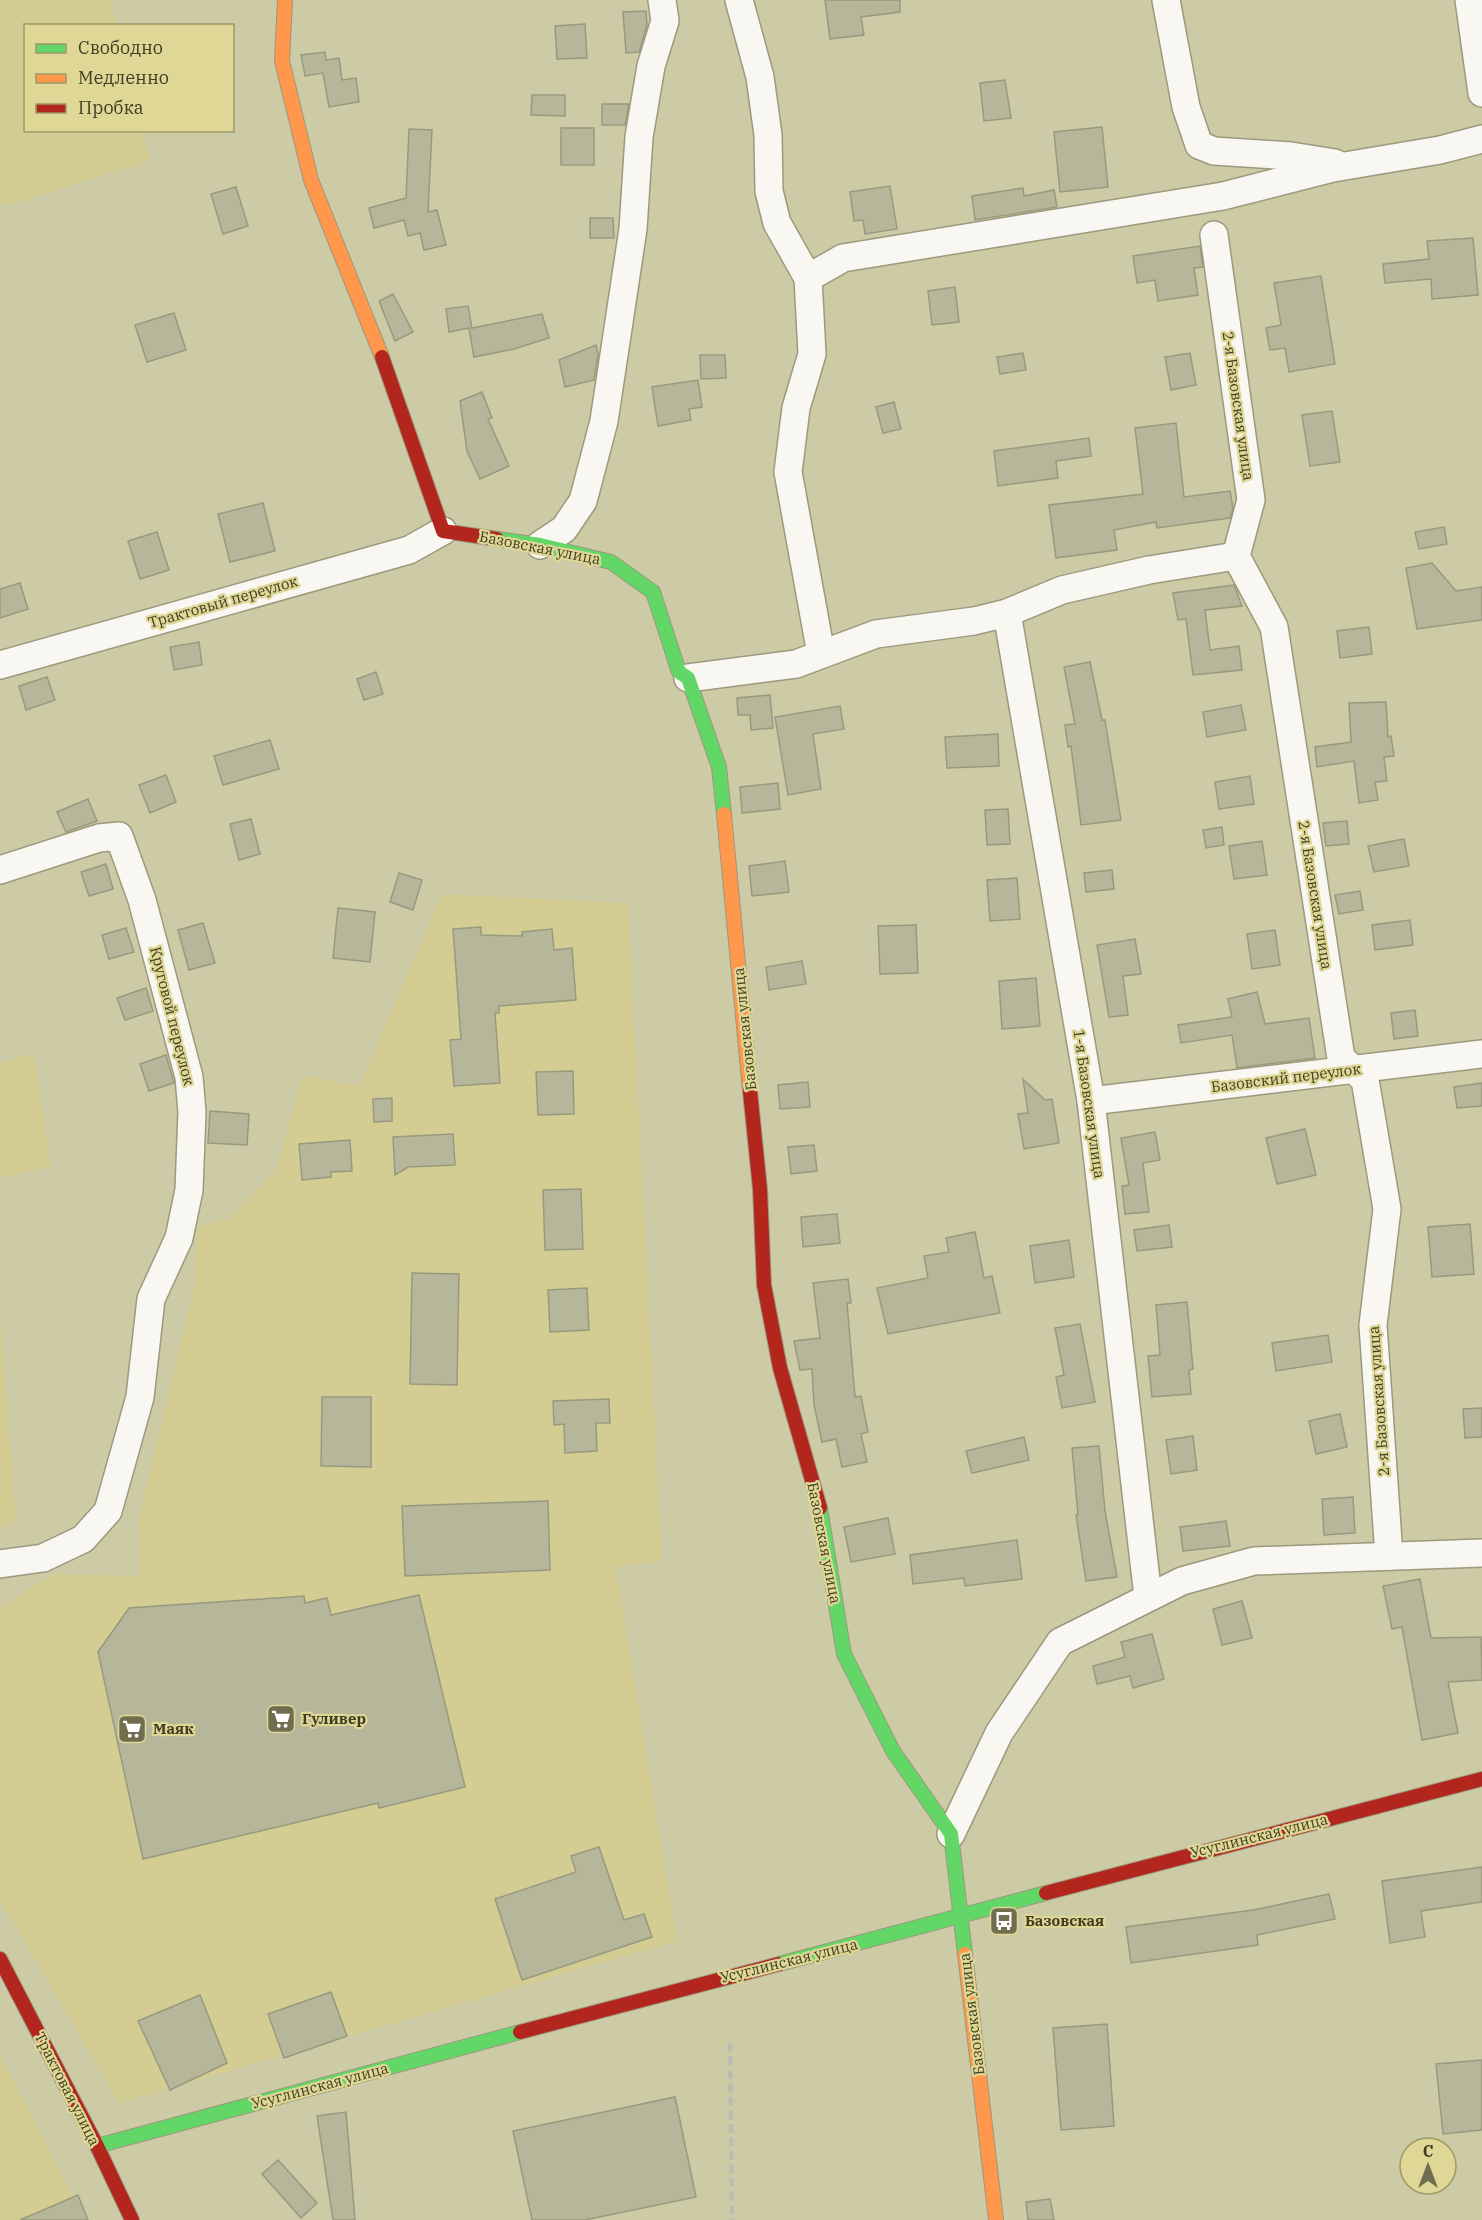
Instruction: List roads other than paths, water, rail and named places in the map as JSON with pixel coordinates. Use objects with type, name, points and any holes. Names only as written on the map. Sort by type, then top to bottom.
[{"type":"street","points":[[285,0],[282,61],[311,180],[391,381],[443,531]]},
{"type":"street","points":[[540,545],[564,529],[583,501],[604,421],[633,229],[639,137],[651,66],[665,21],[662,0]]},
{"type":"street","points":[[739,0],[760,76],[768,135],[769,191],[777,223],[808,278],[812,354],[796,408],[788,472],[821,654]]},
{"type":"street","points":[[1166,0],[1186,107],[1199,145],[1214,151],[1291,156],[1350,165]]},
{"type":"street","points":[[1469,0],[1482,93]]},
{"type":"street","points":[[808,278],[843,258],[1223,196],[1350,165],[1440,150],[1482,139]]},
{"type":"street","name":"2-я Базовская улица","points":[[1214,235],[1251,500],[1236,556],[1274,627],[1341,1058],[1365,1080],[1388,1209],[1373,1325],[1389,1556]]},
{"type":"street","name":"Базовская улица","points":[[443,531],[540,545],[611,562],[652,592],[719,767],[760,1189],[764,1285],[780,1368],[818,1495],[844,1654],[893,1751],[951,1834],[996,2220]]},
{"type":"street","name":"Трактовый переулок","points":[[0,665],[409,550],[443,531]]},
{"type":"street","points":[[683,675],[796,664],[876,633],[974,621],[1007,613],[1062,590],[1149,570],[1236,556]]},
{"type":"street","name":"1-я Базовская улица","points":[[1007,613],[1091,1101],[1148,1598]]},
{"type":"street","name":"Круговой переулок","points":[[0,870],[99,838],[119,836],[142,900],[174,1014],[189,1077],[192,1112],[189,1190],[179,1238],[151,1299],[140,1397],[108,1511],[83,1539],[43,1558],[0,1564]]},
{"type":"street","name":"Базовский переулок","points":[[1091,1101],[1482,1054]]},
{"type":"street","points":[[951,1834],[999,1733],[1060,1642],[1182,1581],[1254,1561],[1482,1553]]},
{"type":"street","name":"Усуглинская улица","points":[[97,2146],[628,2003],[918,1929],[1124,1871],[1482,1779]]},
{"type":"street","name":"Трактовая улица","points":[[0,1959],[97,2146],[132,2220]]},
{"type":"railway","points":[[730,2043],[732,2220]]},
{"type":"place","name":"Гуливер","points":[[281,1719]]},
{"type":"place","name":"Маяк","points":[[132,1729]]},
{"type":"place","name":"Базовская","points":[[1004,1921]]}]
